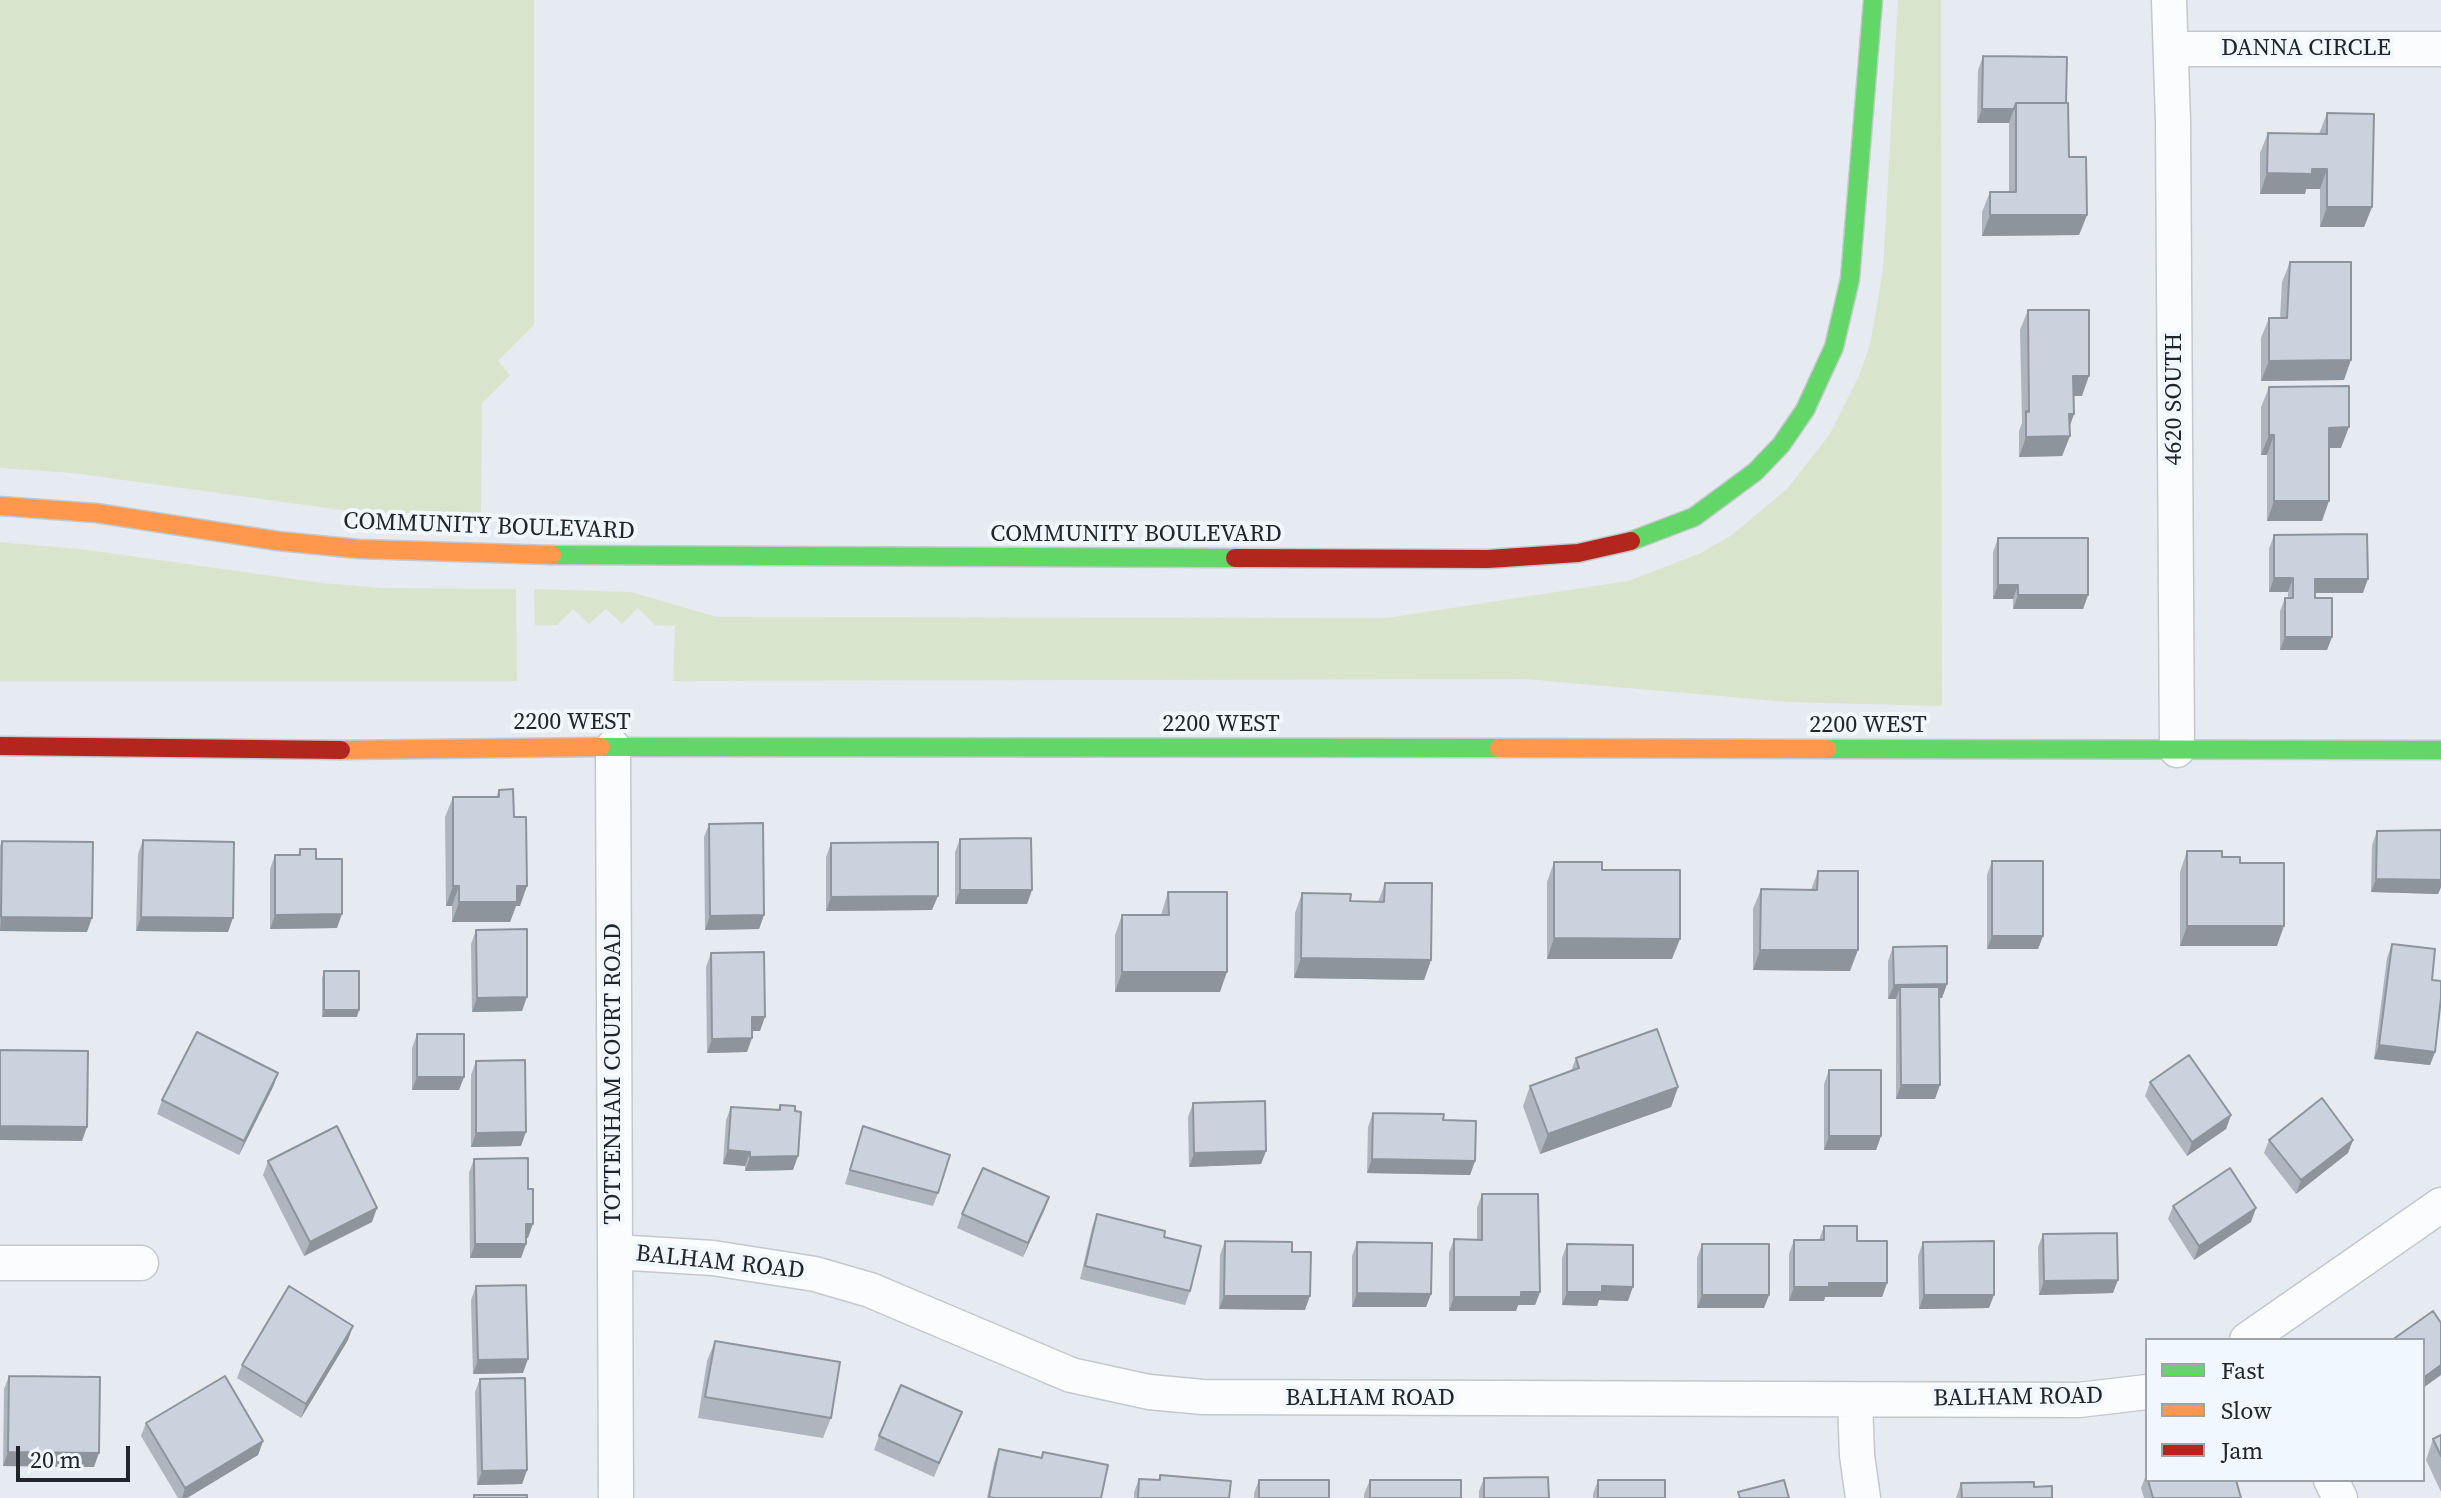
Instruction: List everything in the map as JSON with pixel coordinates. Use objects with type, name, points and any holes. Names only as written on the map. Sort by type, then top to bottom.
[{"type":"street","name":"COMMUNITY BOULEVARD","points":[[0,506],[96,513],[318,545],[510,555],[1488,559],[1578,553],[1637,539],[1694,517],[1755,472],[1781,445],[1805,410],[1834,347],[1850,279],[1873,0]]},
{"type":"street","name":"4620 SOUTH","points":[[2169,0],[2177,750]]},
{"type":"street","name":"DANNA CIRCLE","points":[[2171,49],[2441,49]]},
{"type":"street","name":"2200 WEST","points":[[0,746],[325,750],[613,747],[2441,750]]},
{"type":"street","name":"TOTTENHAM COURT ROAD","points":[[613,747],[616,1498]]},
{"type":"street","points":[[2254,1338],[2441,1205]]},
{"type":"street","name":"BALHAM ROAD","points":[[615,1252],[726,1259],[815,1274],[870,1290],[1071,1375],[1149,1392],[1260,1399],[1855,1400],[2079,1400],[2145,1392]]},
{"type":"street","points":[[0,1263],[141,1263]]},
{"type":"street","points":[[1855,1400],[1857,1455],[1863,1498]]},
{"type":"green space","points":[[0,0],[534,0],[534,325],[498,361],[510,375],[482,403],[481,516],[356,512],[73,473],[0,468]]},
{"type":"green space","points":[[1898,0],[1941,0],[1942,706],[1789,702],[1524,679],[673,681],[675,626],[655,625],[638,608],[622,624],[606,609],[589,624],[573,609],[557,625],[535,625],[534,589],[631,592],[717,617],[1387,618],[1628,581],[1701,553],[1732,535],[1787,489],[1830,434],[1859,376],[1870,345],[1883,270]]},
{"type":"green space","points":[[0,542],[87,550],[322,583],[382,588],[516,589],[517,681],[0,681]]},
{"type":"building","points":[[1983,56],[2067,57],[2066,103],[2016,103],[2014,109],[1982,109]]},
{"type":"building","points":[[2016,103],[2068,103],[2069,157],[2086,157],[2087,215],[1990,215],[1990,192],[2016,192]]},
{"type":"building","points":[[2327,113],[2374,114],[2372,207],[2327,207],[2327,169],[2312,169],[2312,174],[2267,173],[2268,133],[2327,134]]},
{"type":"building","points":[[2290,262],[2351,262],[2351,360],[2269,361],[2269,318],[2287,318]]},
{"type":"building","points":[[2028,310],[2089,310],[2089,376],[2073,376],[2074,414],[2069,414],[2070,436],[2026,437],[2026,411],[2029,412]]},
{"type":"building","points":[[2349,386],[2349,427],[2329,428],[2329,501],[2274,501],[2274,435],[2269,435],[2269,387]]},
{"type":"building","points":[[2367,534],[2368,579],[2315,579],[2315,598],[2332,598],[2332,637],[2285,637],[2285,598],[2293,598],[2293,578],[2274,578],[2274,535]]},
{"type":"building","points":[[1998,538],[2088,538],[2088,595],[2018,595],[2018,585],[1998,585]]},
{"type":"building","points":[[513,789],[514,817],[526,817],[527,886],[517,886],[517,902],[459,902],[459,886],[453,886],[453,797],[499,797],[499,790]]},
{"type":"building","points":[[763,823],[764,915],[710,916],[709,824]]},
{"type":"building","points":[[2441,830],[2441,880],[2376,879],[2377,831]]},
{"type":"building","points":[[1031,838],[1032,890],[960,890],[960,839]]},
{"type":"building","points":[[143,840],[234,842],[233,918],[141,917]]},
{"type":"building","points":[[2,841],[93,842],[92,918],[1,917]]},
{"type":"building","points":[[938,842],[938,896],[831,897],[831,843]]},
{"type":"building","points":[[300,849],[316,849],[316,859],[342,859],[342,914],[275,915],[275,855],[300,855]]},
{"type":"building","points":[[2187,851],[2222,851],[2222,857],[2240,857],[2240,863],[2284,863],[2284,926],[2187,926]]},
{"type":"building","points":[[1992,861],[2043,861],[2043,936],[1992,936]]},
{"type":"building","points":[[1554,862],[1602,862],[1602,870],[1680,870],[1680,939],[1554,938]]},
{"type":"building","points":[[1818,871],[1858,871],[1858,950],[1760,950],[1761,889],[1817,890]]},
{"type":"building","points":[[1385,883],[1432,883],[1431,960],[1301,958],[1302,893],[1351,894],[1350,901],[1384,902]]},
{"type":"building","points":[[1168,892],[1227,892],[1227,972],[1122,972],[1122,915],[1169,915]]},
{"type":"building","points":[[527,929],[527,997],[477,998],[476,930]]},
{"type":"building","points":[[2392,944],[2435,949],[2432,980],[2441,981],[2441,998],[2435,1052],[2379,1045]]},
{"type":"building","points":[[1947,946],[1947,984],[1894,985],[1893,947]]},
{"type":"building","points":[[764,952],[765,1017],[752,1017],[752,1038],[712,1039],[711,953]]},
{"type":"building","points":[[324,971],[359,971],[359,1010],[324,1010]]},
{"type":"building","points":[[1900,987],[1939,987],[1940,1085],[1901,1085]]},
{"type":"building","points":[[1657,1029],[1678,1087],[1548,1134],[1530,1086],[1579,1068],[1576,1058]]},
{"type":"building","points":[[197,1032],[278,1073],[244,1141],[162,1100]]},
{"type":"building","points":[[417,1034],[464,1034],[464,1077],[417,1077]]},
{"type":"building","points":[[0,1050],[88,1051],[87,1127],[0,1126]]},
{"type":"building","points":[[2189,1055],[2231,1115],[2192,1142],[2150,1082]]},
{"type":"building","points":[[525,1060],[526,1132],[476,1133],[476,1061]]},
{"type":"building","points":[[1829,1070],[1881,1070],[1881,1136],[1829,1136]]},
{"type":"building","points":[[2322,1098],[2353,1140],[2301,1180],[2269,1140]]},
{"type":"building","points":[[1265,1101],[1266,1151],[1194,1153],[1193,1103]]},
{"type":"building","points":[[780,1105],[795,1106],[795,1111],[801,1112],[798,1156],[750,1157],[750,1152],[728,1150],[731,1107],[780,1110]]},
{"type":"building","points":[[1373,1113],[1444,1114],[1443,1120],[1476,1121],[1475,1161],[1372,1159]]},
{"type":"building","points":[[337,1126],[377,1208],[310,1242],[268,1161]]},
{"type":"building","points":[[863,1126],[950,1155],[938,1193],[850,1170]]},
{"type":"building","points":[[528,1158],[528,1189],[533,1189],[533,1224],[526,1224],[526,1244],[475,1244],[474,1159]]},
{"type":"building","points":[[983,1168],[1049,1197],[1028,1243],[962,1214]]},
{"type":"building","points":[[2230,1168],[2256,1208],[2199,1246],[2173,1206]]},
{"type":"building","points":[[1482,1194],[1538,1194],[1540,1292],[1521,1292],[1521,1297],[1454,1297],[1454,1239],[1482,1240]]},
{"type":"building","points":[[1097,1214],[1165,1231],[1164,1237],[1201,1246],[1190,1291],[1085,1266]]},
{"type":"building","points":[[1824,1226],[1857,1226],[1857,1241],[1887,1241],[1887,1283],[1829,1283],[1829,1287],[1794,1287],[1794,1240],[1824,1240]]},
{"type":"building","points":[[2117,1233],[2118,1280],[2044,1281],[2043,1234]]},
{"type":"building","points":[[1225,1241],[1292,1242],[1292,1252],[1311,1252],[1310,1296],[1224,1296]]},
{"type":"building","points":[[1994,1241],[1994,1295],[1924,1295],[1923,1242]]},
{"type":"building","points":[[1357,1242],[1432,1243],[1431,1294],[1357,1293]]},
{"type":"building","points":[[1567,1244],[1633,1245],[1633,1287],[1602,1286],[1602,1292],[1567,1292]]},
{"type":"building","points":[[1702,1244],[1769,1244],[1769,1295],[1702,1295]]},
{"type":"building","points":[[526,1285],[528,1359],[478,1360],[476,1286]]},
{"type":"building","points":[[289,1286],[353,1326],[306,1404],[242,1365]]},
{"type":"building","points":[[2433,1311],[2441,1323],[2441,1365],[2425,1377],[2425,1338],[2395,1338]]},
{"type":"building","points":[[715,1341],[840,1362],[831,1418],[705,1397]]},
{"type":"building","points":[[9,1376],[100,1377],[99,1453],[8,1452]]},
{"type":"building","points":[[225,1376],[263,1441],[185,1488],[146,1423]]},
{"type":"building","points":[[525,1378],[527,1470],[482,1471],[480,1379]]},
{"type":"building","points":[[901,1385],[962,1412],[939,1463],[879,1436]]},
{"type":"building","points":[[2441,1435],[2441,1456],[2433,1439]]},
{"type":"building","points":[[999,1449],[1042,1458],[1043,1452],[1108,1465],[1101,1498],[989,1497]]},
{"type":"building","points":[[1160,1475],[1231,1481],[1229,1498],[1138,1498],[1139,1479],[1160,1480]]},
{"type":"building","points":[[1548,1477],[1549,1498],[1484,1498],[1484,1478]]},
{"type":"building","points":[[1259,1480],[1329,1480],[1329,1498],[1259,1498]]},
{"type":"building","points":[[1370,1480],[1461,1480],[1461,1498],[1370,1498]]},
{"type":"building","points":[[1598,1480],[1665,1480],[1665,1498],[1598,1498]]},
{"type":"building","points":[[1784,1480],[1789,1498],[1740,1498],[1738,1492]]},
{"type":"building","points":[[2034,1482],[2034,1487],[2052,1486],[2052,1498],[1962,1498],[1961,1483]]},
{"type":"building","points":[[2149,1482],[2237,1482],[2241,1498],[2153,1498]]},
{"type":"building","points":[[474,1495],[527,1495],[527,1498],[474,1498]]},
{"type":"traffic: fast","points":[[1631,541],[1694,517],[1755,472],[1781,445],[1805,410],[1834,347],[1850,279],[1873,0]]},
{"type":"traffic: fast","points":[[552,555],[1235,558]]},
{"type":"traffic: fast","points":[[601,747],[1499,748]]},
{"type":"traffic: fast","points":[[1827,749],[2441,750]]},
{"type":"traffic: slow","points":[[0,506],[96,513],[278,541],[359,549],[552,555]]},
{"type":"traffic: slow","points":[[341,750],[601,747]]},
{"type":"traffic: slow","points":[[1499,748],[1827,749]]},
{"type":"traffic: jam","points":[[1235,558],[1488,559],[1578,553],[1631,541]]},
{"type":"traffic: jam","points":[[0,746],[341,750]]}]
